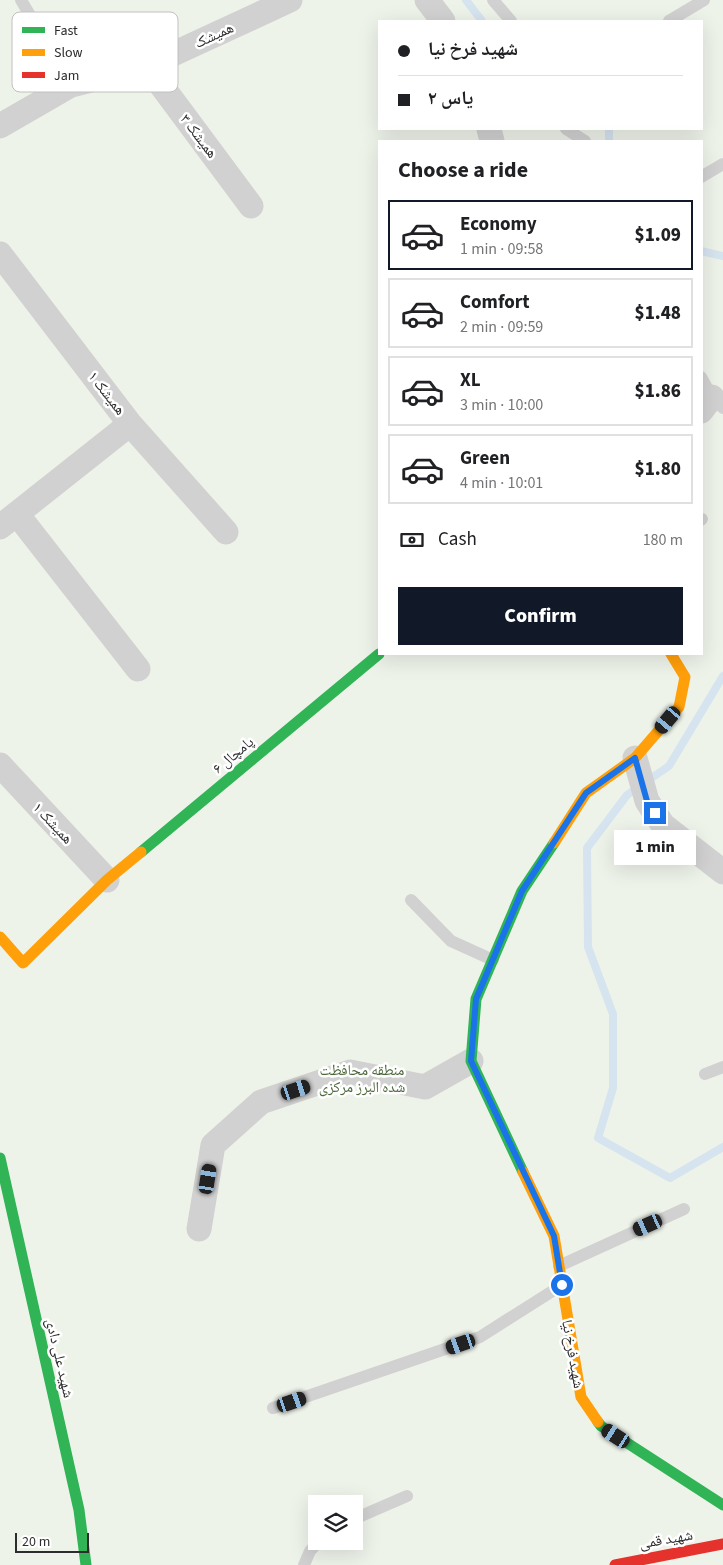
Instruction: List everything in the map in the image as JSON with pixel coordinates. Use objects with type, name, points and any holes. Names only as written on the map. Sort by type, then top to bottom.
[{"type":"street","name":"همیشک","points":[[178,52],[290,0]]},
{"type":"street","points":[[427,0],[442,20]]},
{"type":"street","name":"همیشک","points":[[0,126],[59,92]]},
{"type":"street","name":"همیشک ۳","points":[[166,92],[251,206]]},
{"type":"street","name":"همیشک ۱","points":[[0,254],[130,424],[9,520]]},
{"type":"street","points":[[130,424],[226,532]]},
{"type":"street","points":[[9,520],[138,669]]},
{"type":"street","name":"پامچال ۶","points":[[0,938],[23,963],[107,880],[378,655]]},
{"type":"street","name":"شهید فرخ نیا","points":[[671,655],[685,676],[678,707],[637,766],[586,793],[522,891],[476,999],[471,1061],[554,1236],[581,1397],[601,1426],[723,1505]]},
{"type":"street","name":"همیشک ۱","points":[[0,765],[107,880]]},
{"type":"street","points":[[637,766],[647,801],[663,825],[722,869]]},
{"type":"street","points":[[199,1230],[213,1145],[261,1102],[350,1072],[425,1087],[471,1061]]},
{"type":"street","name":"شهید علی دادی","points":[[0,1158],[79,1510],[86,1565]]},
{"type":"street","name":"شهید قمی","points":[[623,1564],[723,1544]]},
{"type":"lane","points":[[21,0],[28,12]]},
{"type":"lane","points":[[493,0],[510,20]]},
{"type":"lane","points":[[671,20],[704,0]]},
{"type":"lane","points":[[568,130],[583,140]]},
{"type":"lane","points":[[703,176],[723,164]]},
{"type":"lane","points":[[411,900],[451,941],[493,960]]},
{"type":"lane","points":[[705,1074],[723,1068]]},
{"type":"lane","points":[[559,1266],[684,1209]]},
{"type":"lane","points":[[273,1408],[480,1337],[562,1285]]},
{"type":"lane","points":[[363,1515],[407,1496]]},
{"type":"lane","points":[[304,1565],[311,1550]]},
{"type":"green space","name":"منطقه محافظت شده البرز مرکزی","points":[[0,0],[723,0],[723,1565],[0,1565]]},
{"type":"waterway","points":[[466,0],[481,20]]},
{"type":"waterway","points":[[609,130],[609,140]]},
{"type":"waterway","points":[[703,251],[723,256]]},
{"type":"waterway","points":[[723,676],[669,766],[627,795],[587,848],[588,947],[613,1014],[613,1088],[598,1138],[670,1178],[723,1147]]},
{"type":"traffic: fast","points":[[141,852],[378,655]]},
{"type":"traffic: fast","points":[[523,1172],[471,1061],[476,999],[522,891],[554,843]]},
{"type":"traffic: fast","points":[[0,1158],[79,1510],[86,1565]]},
{"type":"traffic: fast","points":[[598,1422],[601,1426],[723,1505]]},
{"type":"traffic: slow","points":[[554,843],[586,793],[635,758],[679,707],[685,677],[672,655]]},
{"type":"traffic: slow","points":[[0,937],[23,963],[107,880],[141,852]]},
{"type":"traffic: slow","points":[[523,1172],[554,1236],[581,1397],[598,1422]]},
{"type":"traffic: jam","points":[[615,1565],[723,1544]]},
{"type":"route","points":[[562,1285],[554,1236],[471,1061],[476,999],[522,891],[586,793],[635,758],[647,801],[655,813]]}]
